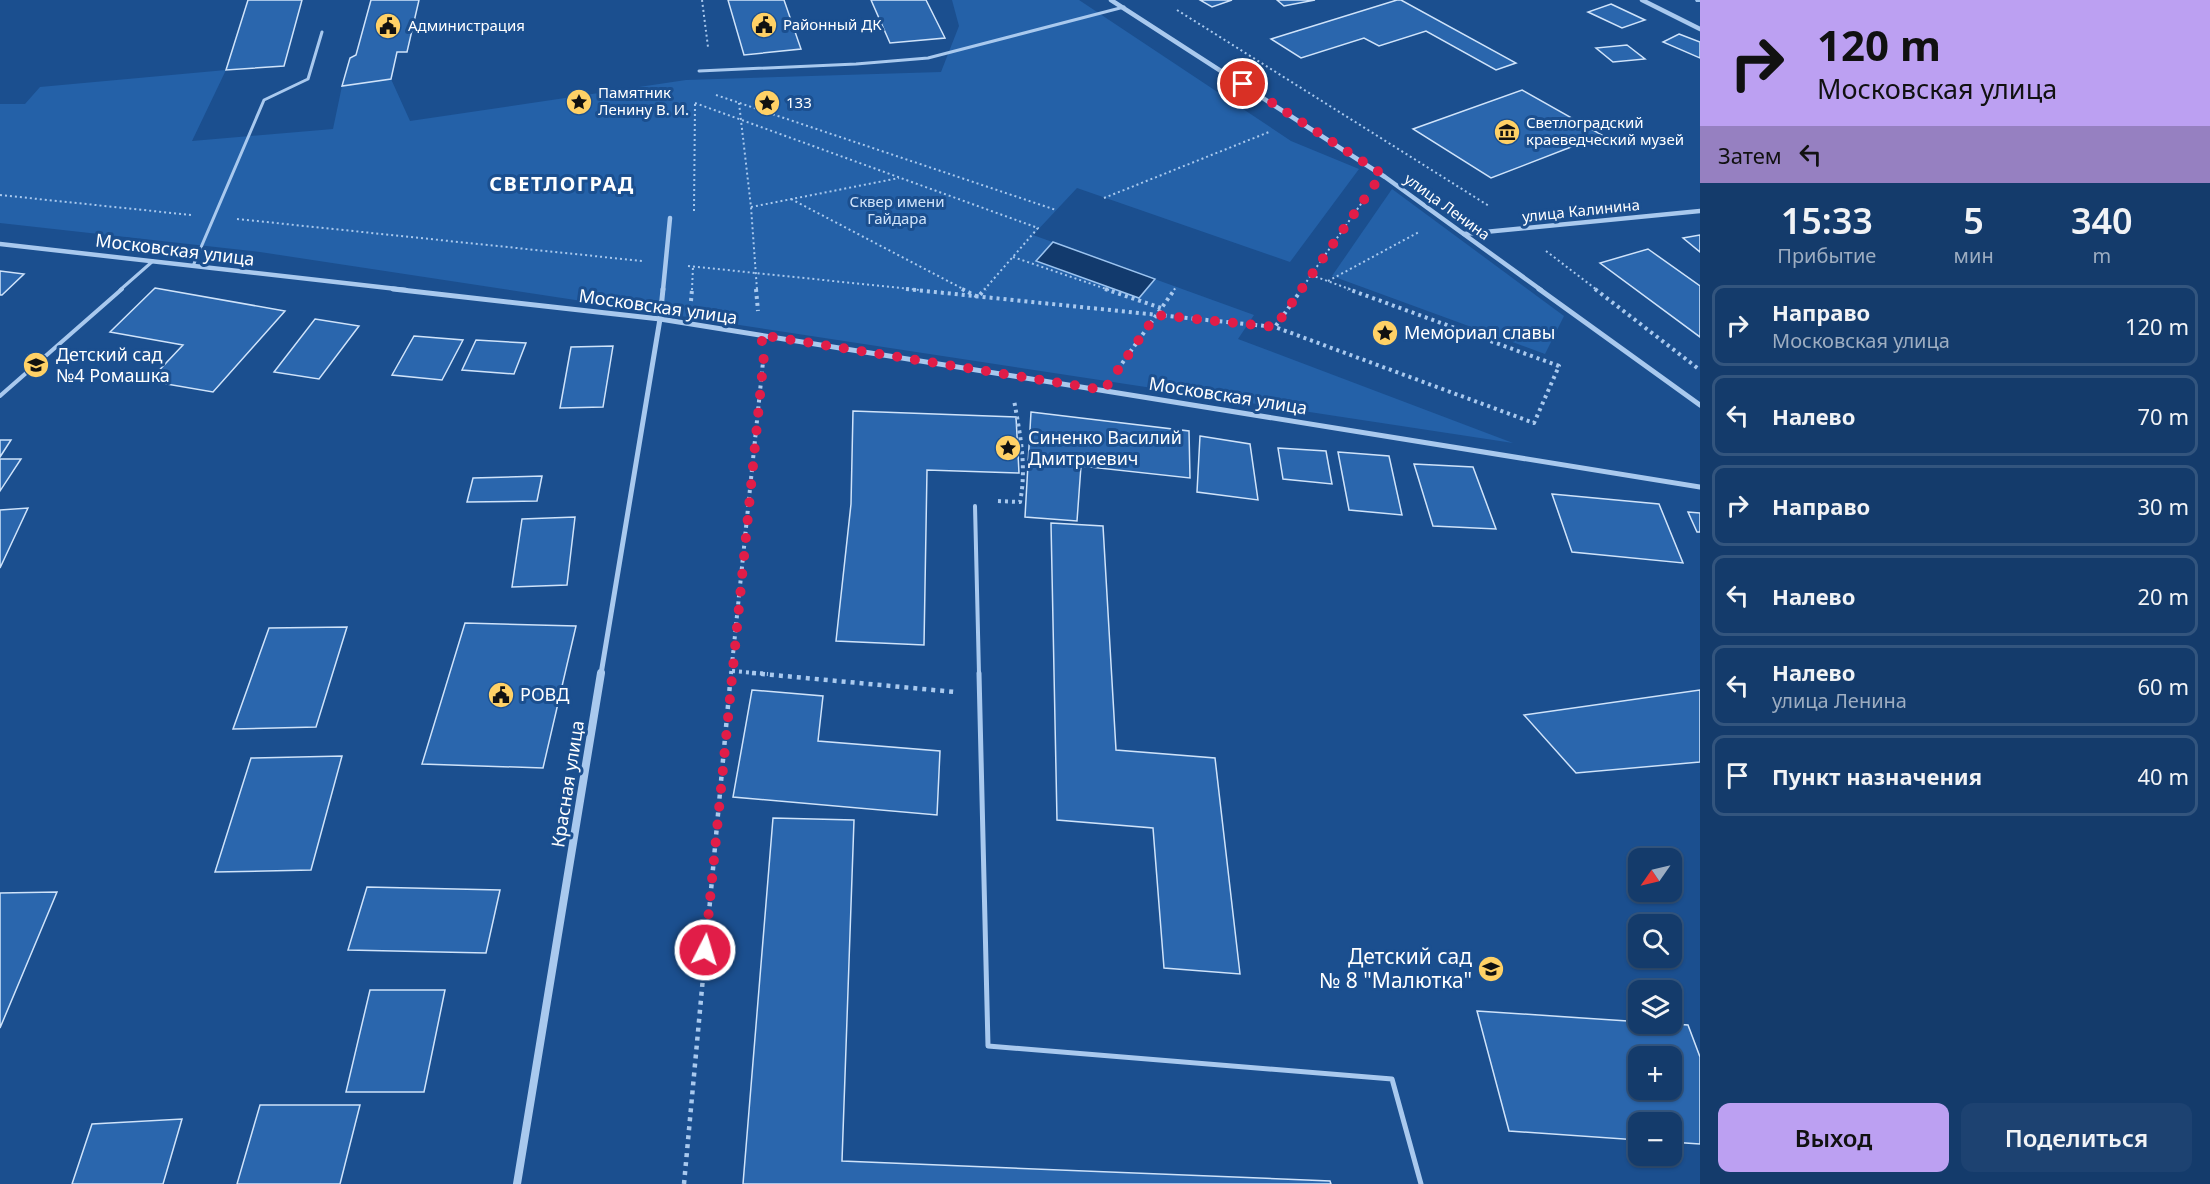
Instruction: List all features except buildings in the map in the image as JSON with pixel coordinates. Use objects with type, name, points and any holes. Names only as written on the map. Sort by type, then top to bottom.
[{"type":"street","name":"улица Ленина","points":[[1111,0],[1382,174],[1700,405]]},
{"type":"street","points":[[1642,0],[1700,29]]},
{"type":"street","name":"улица Калинина","points":[[1464,234],[1700,211]]},
{"type":"street","name":"Красная улица","points":[[517,1184],[660,319],[670,218]]},
{"type":"street","name":"Московская улица","points":[[0,244],[660,319],[1700,487]]},
{"type":"lane","points":[[699,71],[856,64],[928,58],[1124,7]]},
{"type":"lane","points":[[193,266],[264,100],[308,79],[322,33]]},
{"type":"lane","points":[[0,396],[153,261]]},
{"type":"lane","points":[[975,506],[988,1046],[1392,1079],[1421,1184]]},
{"type":"path","points":[[1171,6],[1495,210],[1700,370]]},
{"type":"path","points":[[710,93],[1056,210]]},
{"type":"path","points":[[684,1184],[764,355],[754,274],[752,207],[738,103]]},
{"type":"path","points":[[695,104],[1038,228],[978,297]]},
{"type":"path","points":[[1104,198],[1275,129]]},
{"type":"path","points":[[1275,327],[1382,174]]},
{"type":"path","points":[[752,207],[900,178]]},
{"type":"path","points":[[0,195],[1275,327],[1534,423],[1559,366],[1311,275]]},
{"type":"path","points":[[792,199],[978,297]]},
{"type":"path","points":[[1013,256],[1161,308]]},
{"type":"path","points":[[1104,390],[1176,287]]},
{"type":"path","points":[[975,506],[976,501],[1020,502],[1024,486],[1023,456],[1014,399]]},
{"type":"path","points":[[732,671],[980,694]]},
{"type":"green space","name":"Сквер имени Гайдара","points":[[952,0],[1079,0],[1291,141],[1359,169],[1290,262],[1077,188],[1033,235],[1254,315],[1238,339],[1513,443],[260,252],[0,223],[0,104],[25,104],[40,87],[226,70],[192,141],[333,129],[342,86],[391,79],[410,121],[686,80],[941,72],[959,26]]},
{"type":"green space","points":[[1392,189],[1564,316],[1545,354],[1332,276]]},
{"type":"shaded area","points":[[1053,242],[1155,279],[1139,298],[1036,261]]},
{"type":"place","name":"Районный ДК","points":[[764,25]]},
{"type":"place","name":"Администрация","points":[[388,26]]},
{"type":"place","name":"Памятник Ленину В. И.","points":[[579,102]]},
{"type":"place","name":"133","points":[[767,103]]},
{"type":"place","name":"Светлоградский краеведческий музей","points":[[1507,132]]},
{"type":"place","name":"Мемориал славы","points":[[1385,333]]},
{"type":"place","name":"Детский сад №4 Ромашка","points":[[36,365]]},
{"type":"place","name":"Синенко Василий Дмитриевич","points":[[1008,448]]},
{"type":"place","name":"РОВД","points":[[501,695]]},
{"type":"place","name":"Детский сад № 8 \"Малютка\"","points":[[1491,969]]},
{"type":"district","name":"СВЕТЛОГРАД","points":[[562,184]]},
{"type":"route","points":[[705,950],[764,355],[761,335],[1104,390],[1156,315],[1275,327],[1382,174],[1243,84]]}]
